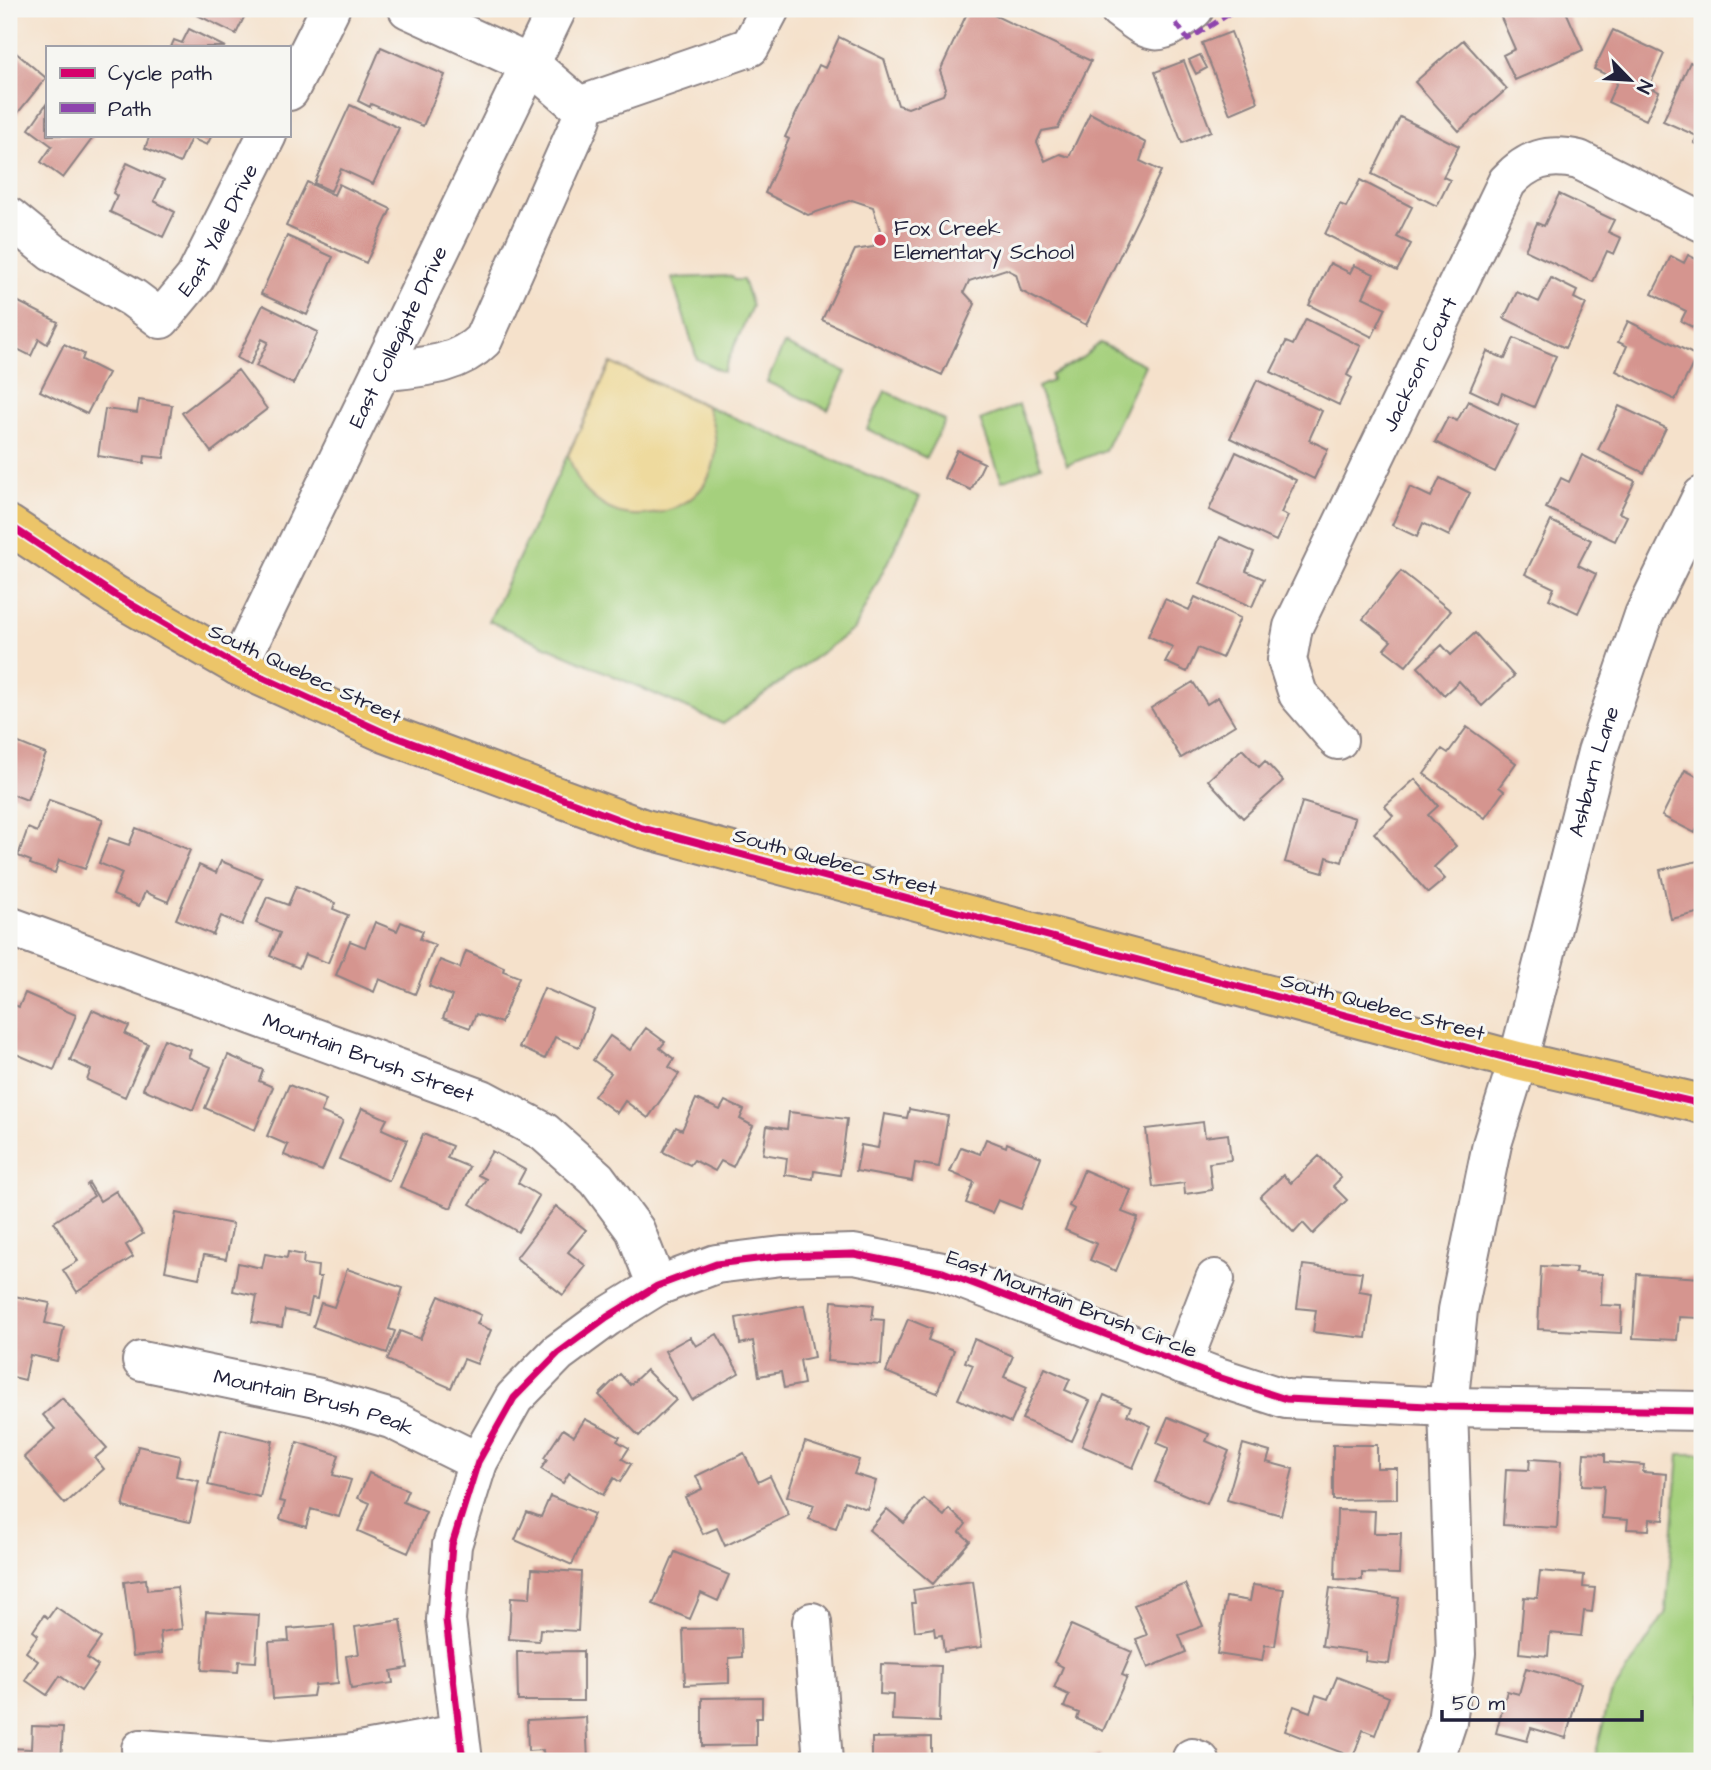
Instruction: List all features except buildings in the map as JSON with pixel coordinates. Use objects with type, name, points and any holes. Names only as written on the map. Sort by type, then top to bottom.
[{"type":"main road","name":"South Quebec Street","points":[[9,525],[115,595],[237,666],[385,733],[642,828],[1518,1061],[1702,1104]]},
{"type":"street","points":[[290,89],[330,9]]},
{"type":"street","points":[[381,372],[448,362],[471,352],[483,340],[582,118],[579,106],[530,65],[408,9]]},
{"type":"street","name":"East Collegiate Drive","points":[[237,666],[557,9]]},
{"type":"street","points":[[579,106],[750,47],[770,9]]},
{"type":"street","points":[[1119,9],[1147,30],[1165,30],[1194,9]]},
{"type":"street","name":"East Yale Drive","points":[[9,217],[52,252],[132,298],[161,319],[195,278],[266,136]]},
{"type":"street","name":"Jackson Court","points":[[1338,740],[1298,694],[1287,660],[1293,627],[1507,182],[1521,166],[1541,159],[1564,157],[1579,160],[1702,222]]},
{"type":"street","name":"Ashburn Lane","points":[[1518,1061],[1597,752],[1644,615],[1702,496]]},
{"type":"street","name":"Mountain Brush Street","points":[[9,926],[482,1099],[544,1132],[597,1179],[635,1230],[657,1286]]},
{"type":"street","points":[[1434,1761],[1447,1722],[1456,1654],[1448,1407],[1458,1310],[1492,1144],[1518,1061]]},
{"type":"street","name":"East Mountain Brush Circle","points":[[461,1747],[446,1620],[452,1545],[478,1462],[514,1398],[558,1353],[607,1317],[657,1286],[716,1264],[782,1255],[854,1254],[943,1272],[1182,1364],[1286,1399],[1448,1407],[1702,1411]]},
{"type":"street","points":[[1182,1364],[1215,1279]]},
{"type":"street","name":"Mountain Brush Peak","points":[[142,1361],[316,1397],[391,1419],[478,1462]]},
{"type":"street","points":[[812,1622],[823,1761]]},
{"type":"street","points":[[141,1749],[278,1760],[461,1747]]},
{"type":"green space","points":[[732,276],[734,280],[743,280],[752,306],[723,372],[697,359],[672,278]]},
{"type":"green space","points":[[1100,343],[1145,365],[1105,450],[1067,465],[1038,387],[1052,381],[1051,375],[1082,358]]},
{"type":"green space","points":[[784,344],[846,372],[828,410],[767,382]]},
{"type":"green space","points":[[611,363],[920,497],[854,629],[723,724],[489,621]]},
{"type":"green space","points":[[885,391],[945,421],[926,458],[867,429]]},
{"type":"green space","points":[[1019,405],[1041,466],[1002,481],[980,420]]},
{"type":"green space","points":[[1679,1454],[1702,1454],[1702,1761],[1594,1761],[1609,1699],[1666,1612]]},
{"type":"sand","points":[[611,363],[706,406],[716,443],[709,476],[688,501],[672,509],[643,515],[617,512],[602,505],[588,493],[574,470],[568,455]]},
{"type":"marked path","points":[[1176,23],[1188,40],[1237,9]]},
{"type":"cycle path","points":[[9,525],[115,595],[238,666],[385,733],[642,828],[1518,1061],[1702,1104]]},
{"type":"cycle path","points":[[463,1761],[446,1620],[452,1545],[478,1462],[514,1398],[558,1353],[607,1317],[657,1286],[716,1264],[782,1256],[854,1254],[943,1272],[1212,1375],[1286,1399],[1448,1407],[1702,1411]]},
{"type":"place","name":"Fox Creek Elementary School","points":[[880,240]]}]
